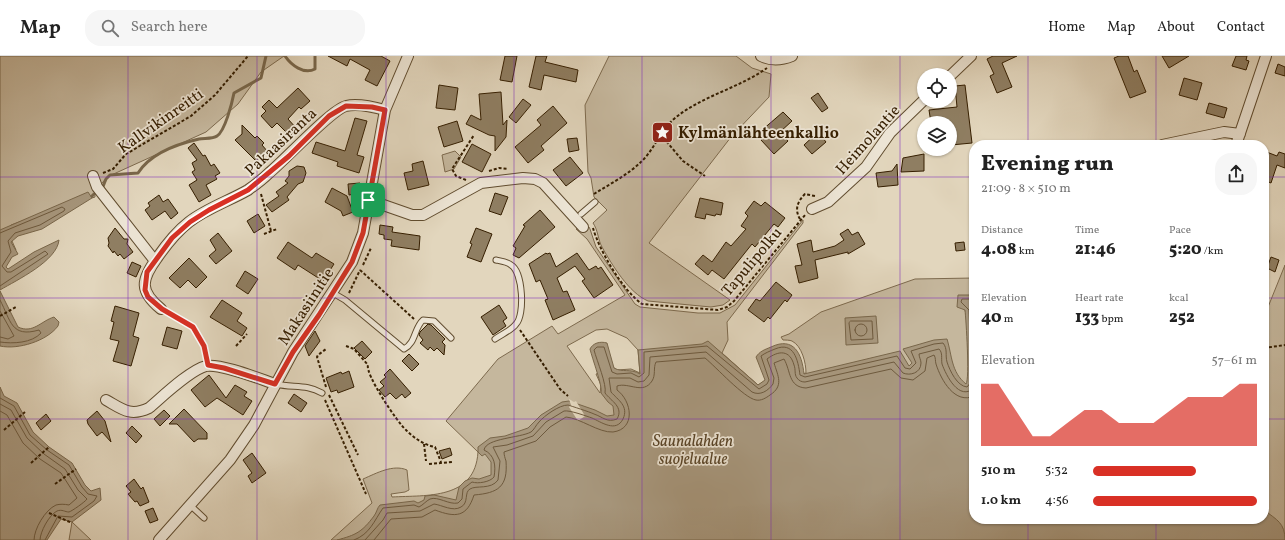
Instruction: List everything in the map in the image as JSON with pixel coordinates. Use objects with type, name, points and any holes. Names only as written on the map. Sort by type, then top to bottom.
[{"type":"street","name":"Makasiinitie","points":[[159,540],[230,460],[254,425],[293,352],[352,262],[363,233],[385,110],[408,56]]},
{"type":"street","points":[[761,56],[768,59],[779,59],[792,56]]},
{"type":"street","points":[[957,69],[971,56]]},
{"type":"street","points":[[1238,140],[1266,56]]},
{"type":"street","name":"Pakaasiranta","points":[[162,309],[148,297],[145,290],[147,272],[172,238],[190,222],[209,210],[248,190],[289,156],[329,116],[346,106],[372,107],[385,110]]},
{"type":"street","name":"Heimolantie","points":[[812,209],[828,202],[866,167],[890,133],[917,107]]},
{"type":"street","points":[[1186,140],[1224,132],[1240,134]]},
{"type":"street","points":[[93,176],[97,187],[155,261]]},
{"type":"street","points":[[368,200],[412,214],[423,215],[481,183],[513,179],[534,179],[543,183],[554,193],[583,227]]},
{"type":"street","points":[[106,400],[129,413],[140,412],[148,408],[197,369],[208,365],[224,368],[275,384]]},
{"type":"lane","points":[[581,214],[594,202]]},
{"type":"lane","points":[[496,260],[512,265],[516,270],[521,297],[520,316],[516,324],[496,339]]},
{"type":"lane","points":[[333,293],[345,300],[404,349],[411,344],[418,324],[423,320],[434,322],[451,338]]},
{"type":"lane","points":[[275,384],[291,387],[306,386],[322,393]]},
{"type":"lane","points":[[190,505],[204,518]]},
{"type":"path","name":"Kallvikinreitti","points":[[93,176],[113,169],[126,154],[190,116],[216,95],[248,56]]},
{"type":"path","points":[[591,197],[641,162],[654,147],[660,134],[676,118],[726,89],[751,79],[779,59]]},
{"type":"path","points":[[660,134],[683,161],[705,176]]},
{"type":"path","points":[[470,180],[456,176],[452,169],[474,135]]},
{"type":"path","points":[[485,174],[494,169],[511,169]]},
{"type":"path","points":[[261,194],[271,231]]},
{"type":"path","name":"Tapulipolku","points":[[581,214],[593,228],[599,248],[633,297],[642,304],[718,310],[726,307],[734,301],[800,219],[812,209]]},
{"type":"path","points":[[264,234],[277,229]]},
{"type":"path","points":[[345,300],[371,248]]},
{"type":"path","points":[[360,270],[410,315]]},
{"type":"path","points":[[0,316],[16,307]]},
{"type":"path","points":[[162,309],[193,327],[204,346],[208,365]]},
{"type":"path","points":[[516,324],[560,389],[568,396]]},
{"type":"path","points":[[236,346],[247,334]]},
{"type":"path","points":[[1269,347],[1285,345]]},
{"type":"path","points":[[346,346],[354,349],[368,365],[367,369],[374,384],[405,430],[424,444],[435,447],[441,462]]},
{"type":"path","points":[[326,348],[318,355],[317,358],[326,388]]},
{"type":"path","points":[[322,393],[366,494]]},
{"type":"path","points":[[329,395],[358,455]]},
{"type":"path","points":[[4,430],[24,412]]},
{"type":"path","points":[[424,444],[426,461]]},
{"type":"path","points":[[32,463],[49,447]]},
{"type":"path","points":[[429,464],[452,462]]},
{"type":"path","points":[[55,484],[76,469]]},
{"type":"path","points":[[49,513],[72,523]]},
{"type":"green space","points":[[0,56],[284,56],[261,72],[238,104],[206,132],[107,177],[95,192],[95,197],[92,198],[92,196],[11,225],[12,241],[16,250],[0,260]]},
{"type":"green space","points":[[609,56],[736,56],[752,68],[771,74],[769,97],[731,137],[649,243],[730,300],[723,305],[711,307],[648,301],[634,292],[622,278],[601,244],[593,223],[607,210],[594,197],[591,178],[588,172],[585,105]]},
{"type":"green space","points":[[455,151],[461,157],[454,169],[445,172],[442,155]]},
{"type":"green space","name":"Saunalahden suojelualue","points":[[803,220],[803,223],[727,322],[728,340],[722,353],[758,385],[765,381],[806,373],[801,351],[795,343],[789,340],[783,340],[781,337],[789,334],[821,312],[915,279],[969,278],[969,302],[965,310],[969,330],[969,524],[1269,524],[1269,305],[1285,265],[1285,540],[331,540],[372,503],[363,479],[379,472],[396,468],[407,470],[409,490],[391,494],[392,497],[434,495],[459,487],[468,479],[475,468],[478,452],[446,421],[498,359],[552,326],[558,334],[625,295],[587,239],[576,229],[578,228],[583,233],[589,227],[596,247],[635,304],[640,307],[698,313],[720,313],[735,305]],"holes":[[[607,329],[627,338],[638,350],[640,373],[631,369],[617,370],[614,368],[596,374],[601,385],[600,393],[567,346],[596,330]]]},
{"type":"green space","points":[[72,522],[91,540],[69,540]]},
{"type":"water","points":[[88,192],[92,198],[42,229],[18,236],[11,242],[18,254],[12,257],[6,267],[8,269],[34,252],[59,240],[57,248],[44,262],[26,275],[0,290],[0,230]]},
{"type":"water","points":[[0,291],[18,327],[23,329],[33,328],[54,317],[59,322],[58,326],[47,336],[32,343],[15,347],[0,346]]},
{"type":"water","name":"Saunalahden suojelualue","points":[[958,295],[969,295],[969,524],[1269,524],[1269,514],[1282,526],[1285,534],[1285,540],[337,540],[354,534],[366,526],[380,505],[414,501],[418,503],[424,500],[425,496],[434,495],[456,500],[459,487],[465,481],[472,478],[479,479],[491,475],[491,462],[485,454],[482,456],[478,452],[478,447],[490,438],[505,436],[528,428],[541,415],[562,402],[569,401],[607,416],[614,415],[613,406],[601,393],[599,379],[590,349],[597,343],[607,343],[614,368],[633,371],[640,374],[638,350],[702,344],[708,341],[758,385],[765,380],[756,357],[762,351],[779,344],[791,345],[795,349],[799,354],[804,374],[900,351],[909,366],[912,363],[903,349],[934,340],[947,339],[957,374],[966,384],[968,361],[965,310],[957,307]]},
{"type":"water","points":[[876,316],[878,343],[846,345],[845,318]]},
{"type":"water","points":[[0,387],[4,396],[17,403],[33,432],[49,447],[72,463],[85,485],[91,491],[100,488],[101,500],[72,522],[61,519],[47,540],[0,540]]},
{"type":"pier","points":[[569,399],[574,402],[576,401],[585,416],[578,421],[569,407],[571,405]]},
{"type":"building","points":[[328,56],[381,56],[390,61],[377,86],[365,80],[370,70],[350,59],[347,66]]},
{"type":"building","points":[[505,56],[517,56],[512,82],[500,80]]},
{"type":"building","points":[[536,56],[547,56],[545,62],[578,70],[576,82],[544,75],[541,90],[529,87]]},
{"type":"building","points":[[993,56],[1017,56],[1002,63],[1012,87],[997,93],[990,76],[994,74],[987,59]]},
{"type":"building","points":[[1119,56],[1128,56],[1134,72],[1137,70],[1146,92],[1130,98],[1114,58]]},
{"type":"building","points":[[1162,56],[1189,56],[1169,68]]},
{"type":"building","points":[[1236,56],[1247,56],[1246,60],[1249,61],[1246,70],[1232,66]]},
{"type":"building","points":[[1278,64],[1285,67],[1285,76],[1275,73]]},
{"type":"building","points":[[1184,78],[1202,83],[1197,100],[1179,95]]},
{"type":"building","points":[[439,85],[458,88],[455,110],[436,108]]},
{"type":"building","points":[[965,85],[972,140],[969,140],[969,143],[957,144],[957,116],[930,116],[929,110],[957,108],[957,86]]},
{"type":"building","points":[[298,88],[310,101],[301,109],[299,107],[288,119],[297,129],[290,136],[277,123],[272,128],[261,116],[266,111],[262,107],[269,100],[277,108]]},
{"type":"building","points":[[501,92],[503,125],[507,120],[506,137],[495,151],[495,136],[489,135],[466,124],[471,115],[481,120],[479,94]]},
{"type":"building","points":[[818,93],[828,108],[822,112],[811,98]]},
{"type":"building","points":[[523,99],[531,105],[516,123],[509,117]]},
{"type":"building","points":[[1209,103],[1227,108],[1224,118],[1206,113]]},
{"type":"building","points":[[553,106],[567,123],[541,146],[544,150],[528,163],[515,147],[541,125],[537,120]]},
{"type":"building","points":[[783,112],[792,121],[780,132],[788,141],[774,154],[761,140],[766,135],[761,131]]},
{"type":"building","points":[[355,118],[367,121],[357,155],[364,157],[359,173],[337,166],[338,162],[312,153],[316,142],[345,151]]},
{"type":"building","points":[[457,121],[463,141],[444,147],[438,127]]},
{"type":"building","points":[[242,125],[255,138],[257,136],[264,143],[262,145],[268,152],[257,162],[235,140],[242,134]]},
{"type":"building","points":[[818,132],[826,142],[812,154],[804,145]]},
{"type":"building","points":[[577,138],[579,150],[569,152],[567,139]]},
{"type":"building","points":[[194,143],[203,156],[205,155],[211,166],[214,164],[220,173],[215,176],[217,179],[206,185],[211,195],[199,202],[189,185],[197,180],[192,172],[195,170],[192,163],[197,160],[188,148]]},
{"type":"building","points":[[472,144],[491,154],[482,172],[462,162]]},
{"type":"building","points":[[1279,152],[1285,154],[1285,168],[1277,165],[1271,183],[1269,182],[1269,153],[1277,156]]},
{"type":"building","points":[[917,155],[924,156],[924,171],[901,172],[903,158]]},
{"type":"building","points":[[570,157],[583,173],[566,186],[553,170]]},
{"type":"building","points":[[423,161],[429,185],[408,190],[404,173],[413,171],[412,164]]},
{"type":"building","points":[[897,164],[898,185],[878,187],[876,173],[892,171]]},
{"type":"building","points":[[297,166],[304,167],[306,173],[303,182],[298,184],[287,197],[289,200],[272,212],[266,205],[279,196],[276,192],[288,183],[285,181],[289,176],[289,171]]},
{"type":"building","points":[[360,183],[361,193],[349,195],[348,184]]},
{"type":"building","points":[[332,188],[347,196],[353,212],[343,216],[341,211],[325,202]]},
{"type":"building","points":[[495,193],[508,197],[501,215],[489,211]]},
{"type":"building","points":[[159,195],[163,202],[168,199],[178,213],[171,219],[165,211],[152,220],[145,210],[150,206],[148,203]]},
{"type":"building","points":[[700,198],[723,203],[721,215],[716,214],[715,216],[706,214],[705,219],[695,217]]},
{"type":"building","points":[[754,201],[761,206],[765,202],[785,218],[778,227],[774,224],[755,247],[752,244],[724,279],[712,270],[708,275],[695,264],[703,255],[712,262],[726,242],[731,246],[746,229],[741,226],[748,216],[745,213]]},
{"type":"building","points":[[540,210],[555,227],[519,258],[513,255],[516,248],[513,246],[525,226],[523,225]]},
{"type":"building","points":[[258,214],[265,226],[254,233],[247,221]]},
{"type":"building","points":[[380,225],[393,227],[392,232],[420,236],[419,250],[391,246],[392,240],[384,239],[384,235],[379,234]]},
{"type":"building","points":[[115,228],[124,239],[128,239],[127,244],[133,252],[124,259],[120,254],[118,256],[114,251],[113,253],[108,246],[108,238]]},
{"type":"building","points":[[476,228],[492,234],[481,262],[467,257],[472,244],[470,243]]},
{"type":"building","points":[[848,229],[852,235],[858,232],[865,244],[848,254],[848,252],[815,260],[818,278],[799,283],[795,266],[802,265],[797,244],[811,240],[813,252],[835,246],[844,240],[840,234]]},
{"type":"building","points":[[218,233],[232,251],[216,264],[209,256],[216,250],[210,240]]},
{"type":"building","points":[[288,242],[312,258],[316,253],[334,264],[323,281],[298,265],[295,270],[277,258]]},
{"type":"building","points":[[964,242],[965,250],[956,251],[955,243]]},
{"type":"building","points":[[546,253],[550,253],[556,267],[577,253],[589,270],[596,266],[598,269],[601,267],[613,285],[594,298],[582,281],[585,279],[575,266],[557,278],[563,292],[567,291],[575,310],[553,320],[545,300],[548,299],[540,280],[536,282],[529,264]]},
{"type":"building","points":[[1271,257],[1279,260],[1275,272],[1269,269]]},
{"type":"building","points":[[189,258],[207,277],[196,288],[188,280],[180,288],[169,278]]},
{"type":"building","points":[[132,262],[141,266],[136,277],[127,273]]},
{"type":"building","points":[[245,271],[258,279],[248,294],[236,286]]},
{"type":"building","points":[[776,282],[792,295],[787,302],[785,300],[770,319],[768,317],[764,322],[748,310],[756,299],[760,301]]},
{"type":"building","points":[[222,300],[242,313],[237,321],[247,328],[242,336],[210,317]]},
{"type":"building","points":[[499,305],[507,318],[503,321],[506,326],[493,335],[481,317]]},
{"type":"building","points":[[115,306],[139,313],[133,336],[139,338],[131,366],[113,361],[119,341],[110,339],[114,322],[111,321]]},
{"type":"building","points":[[428,324],[431,325],[445,339],[442,342],[445,345],[444,355],[437,348],[434,351],[430,347],[428,350],[420,343],[423,340],[419,335],[420,332]]},
{"type":"building","points":[[167,327],[182,331],[177,349],[162,345]]},
{"type":"building","points":[[315,331],[320,341],[309,356],[305,346]]},
{"type":"building","points":[[362,341],[372,352],[365,359],[354,348]]},
{"type":"building","points":[[409,354],[419,364],[412,371],[402,361]]},
{"type":"building","points":[[390,369],[411,393],[405,398],[402,394],[396,399],[390,393],[385,397],[379,390],[384,386],[380,382],[386,377],[384,375]]},
{"type":"building","points":[[349,371],[354,387],[338,393],[337,390],[331,392],[326,378],[341,372],[342,374]]},
{"type":"building","points":[[209,375],[226,398],[235,385],[247,392],[244,396],[252,401],[243,415],[217,398],[205,407],[191,390]]},
{"type":"building","points":[[294,394],[307,403],[301,412],[288,403]]},
{"type":"building","points":[[184,409],[207,433],[207,439],[198,439],[194,442],[177,424],[169,424]]},
{"type":"building","points":[[164,410],[170,416],[160,426],[154,419]]},
{"type":"building","points":[[97,411],[105,421],[111,442],[102,432],[97,436],[88,424],[87,420]]},
{"type":"building","points":[[46,414],[51,421],[41,430],[36,423]]},
{"type":"building","points":[[132,426],[142,436],[136,443],[126,433]]},
{"type":"building","points":[[450,448],[452,455],[442,459],[439,451]]},
{"type":"building","points":[[252,453],[266,473],[252,483],[248,476],[252,473],[243,460]]},
{"type":"building","points":[[134,479],[141,489],[143,487],[149,502],[140,506],[137,501],[135,502],[128,494],[131,492],[126,486]]},
{"type":"building","points":[[153,508],[158,520],[150,523],[145,511]]},
{"type":"waterway","points":[[102,189],[106,179],[110,175],[138,173],[150,160],[173,147],[191,141],[213,138],[217,136],[223,129],[234,93],[261,78],[266,56]]},
{"type":"waterway","points":[[285,56],[294,66],[307,71],[315,69],[315,56]]},
{"type":"place","name":"Kylmänlähteenkallio","points":[[662,132]]},
{"type":"route","points":[[346,106],[372,107],[385,110],[368,200],[363,233],[352,262],[319,315],[293,352],[275,384],[224,368],[208,365],[204,346],[193,327],[162,309],[148,297],[145,290],[147,272],[172,238],[190,222],[209,210],[248,190],[289,156],[329,116],[346,106]]}]
